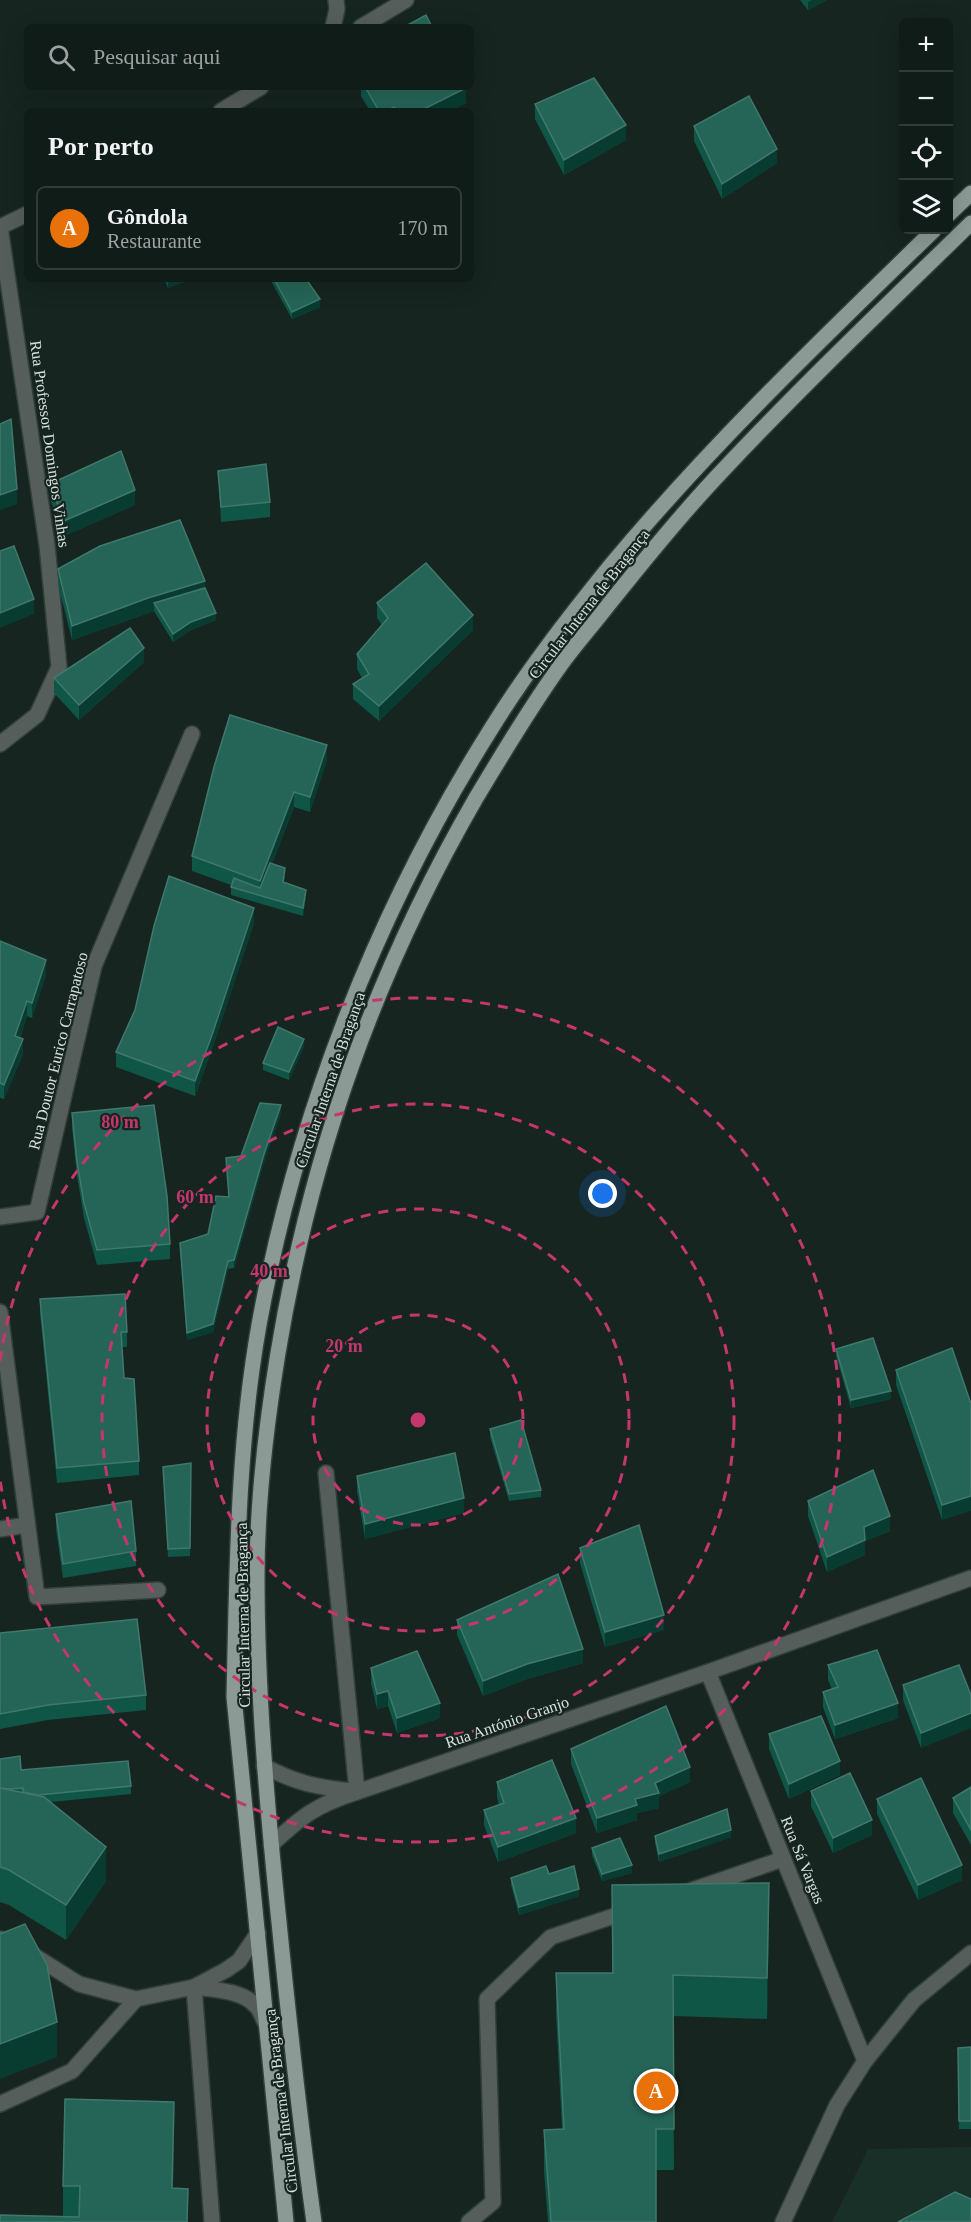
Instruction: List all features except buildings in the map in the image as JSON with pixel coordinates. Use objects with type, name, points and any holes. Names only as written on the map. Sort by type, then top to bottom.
[{"type":"main road","points":[[953,210],[971,193]]},
{"type":"main road","name":"Circular Interna de Bragança","points":[[314,2222],[297,2092],[264,1766],[258,1623],[259,1540],[270,1401],[283,1323],[311,1192],[334,1115],[362,1035],[403,936],[452,841],[501,756],[560,665],[622,587],[723,470],[971,223]]},
{"type":"main road","name":"Circular Interna de Bragança","points":[[286,2222],[234,1697],[239,1504],[249,1395],[259,1324],[284,1209],[313,1109],[345,1018],[417,857],[492,727],[551,643],[611,566],[691,474],[783,377],[930,234]]},
{"type":"street","points":[[334,24],[337,9],[336,0]]},
{"type":"street","points":[[366,24],[406,0]]},
{"type":"street","points":[[225,108],[256,90]]},
{"type":"street","points":[[0,227],[24,215]]},
{"type":"street","name":"Rua Professor Domingos Vinhas","points":[[0,227],[47,545],[59,667],[37,715],[0,744]]},
{"type":"street","name":"Rua Doutor Eurico Carrapatoso","points":[[0,1217],[37,1212],[94,966],[192,734]]},
{"type":"street","points":[[0,1312],[37,1597],[158,1590]]},
{"type":"street","points":[[264,1766],[313,1787],[357,1792],[326,1473]]},
{"type":"street","points":[[0,1529],[27,1525]]},
{"type":"street","name":"Rua António Granjo","points":[[271,1845],[302,1817],[329,1801],[708,1672],[971,1578]]},
{"type":"street","name":"Rua Sá Vargas","points":[[708,1672],[865,2061]]},
{"type":"street","points":[[672,1896],[783,1859]]},
{"type":"street","points":[[469,2222],[493,2202],[487,1999],[551,1937],[639,1907]]},
{"type":"street","points":[[0,1939],[11,1941],[79,1984],[136,1999],[194,1986],[239,1961],[258,1933]]},
{"type":"street","points":[[783,2222],[837,2105],[865,2061],[914,2000],[971,1953]]},
{"type":"street","points":[[194,1986],[226,1991],[247,2000],[256,2006],[266,2024]]},
{"type":"street","points":[[194,1986],[212,2222]]},
{"type":"street","points":[[0,2104],[72,2071],[136,1999]]},
{"type":"shaded area","points":[[971,2147],[971,2222],[832,2222],[868,2149]]},
{"type":"place","name":"Gôndola","points":[[656,2091]]}]
